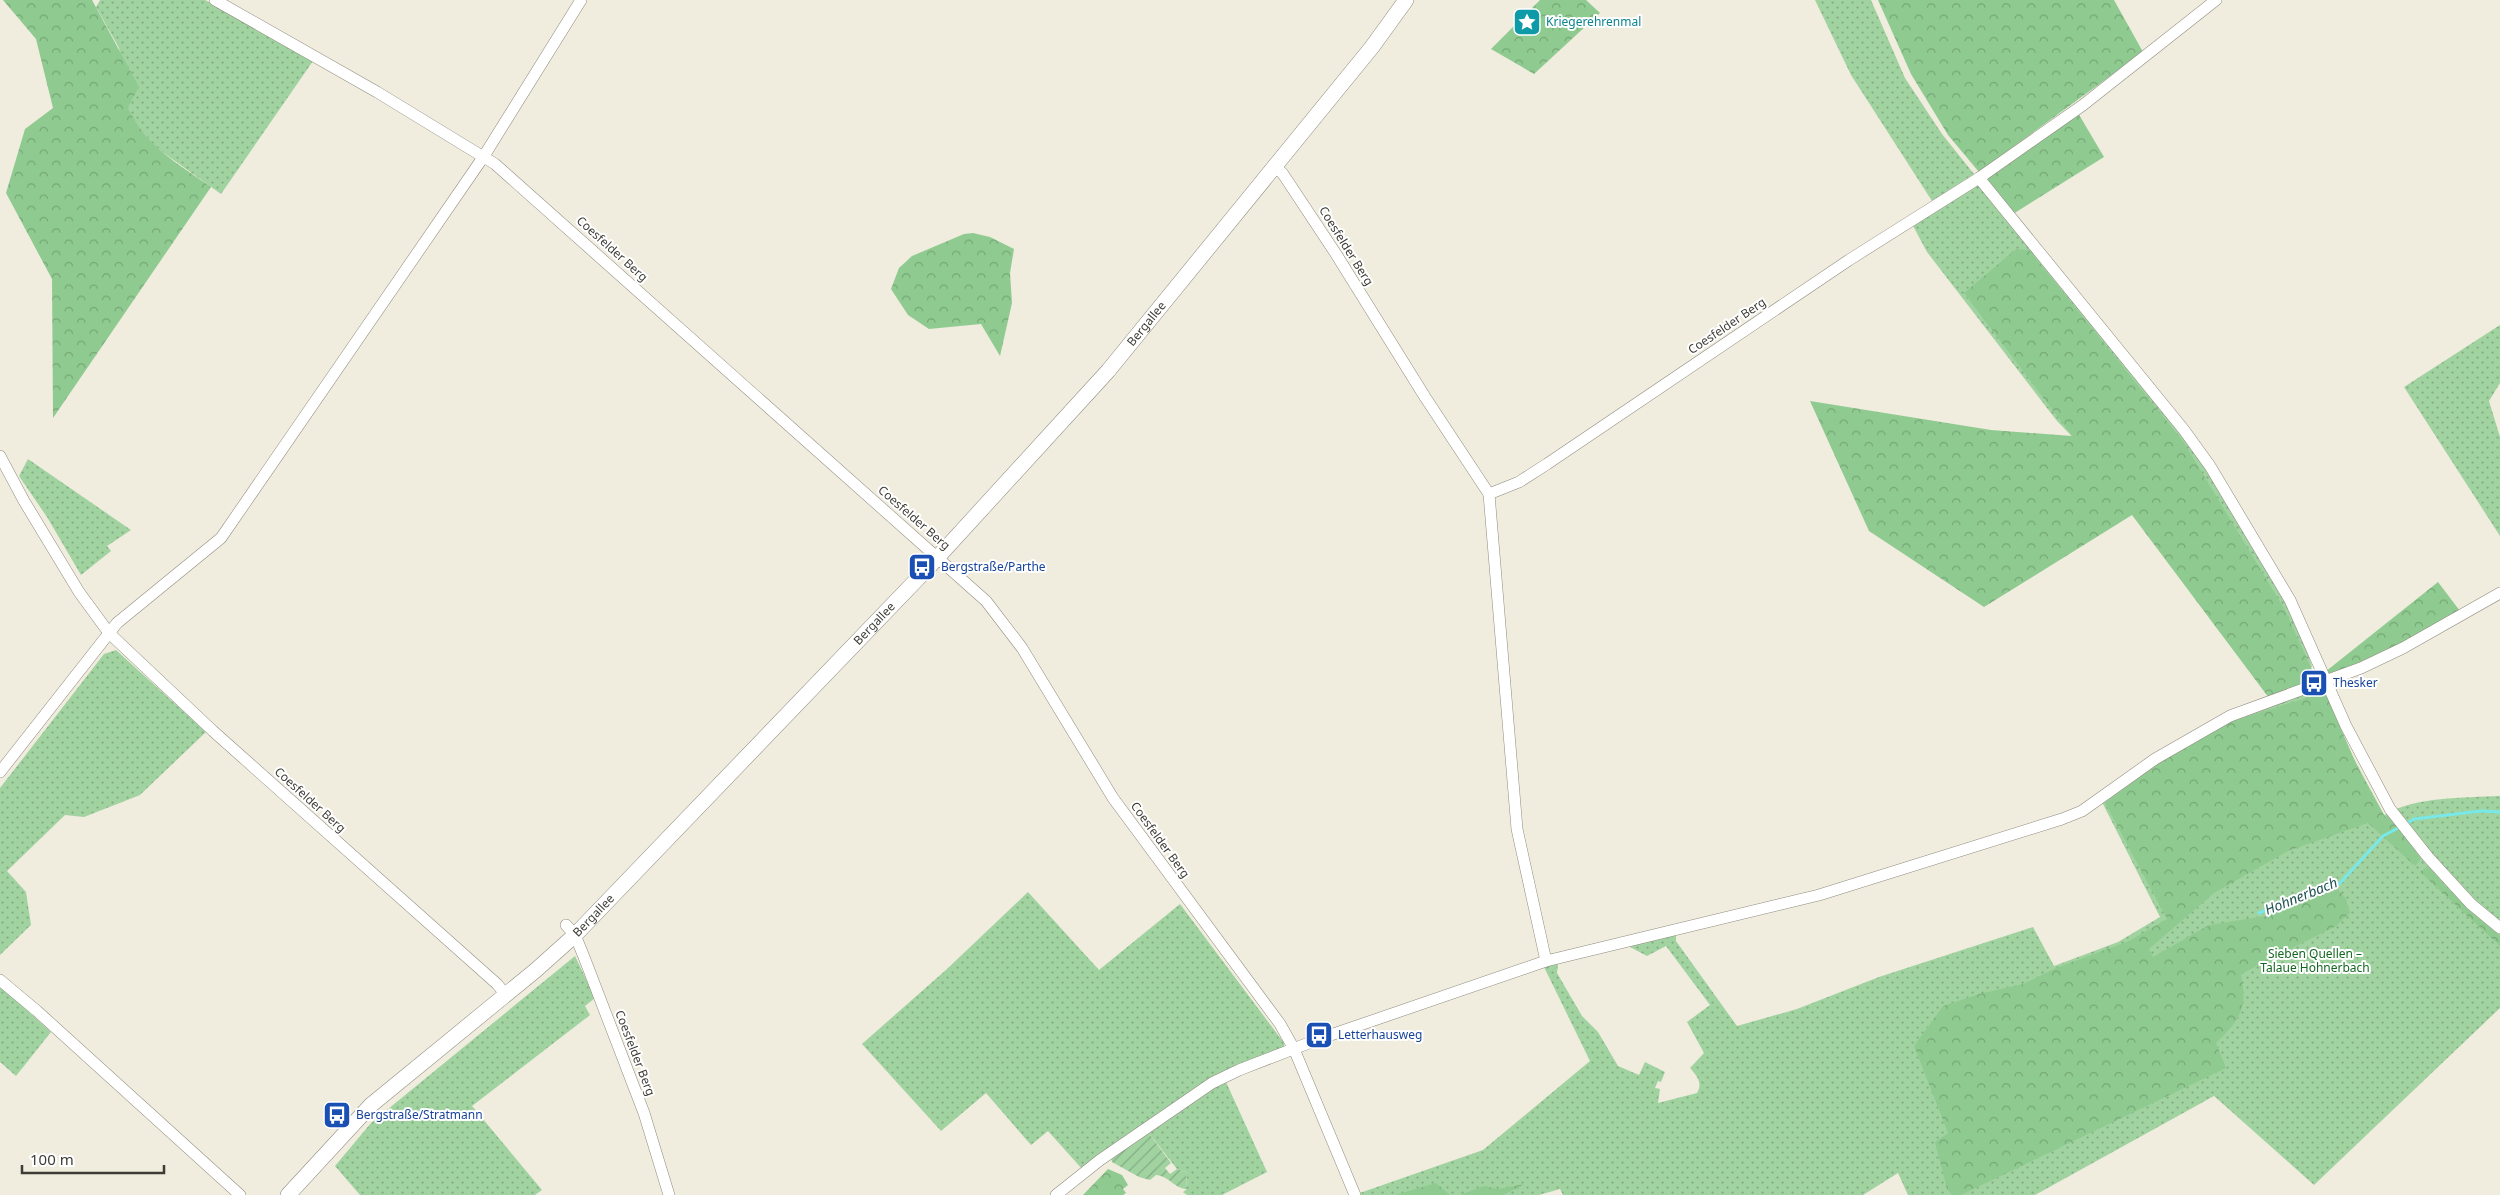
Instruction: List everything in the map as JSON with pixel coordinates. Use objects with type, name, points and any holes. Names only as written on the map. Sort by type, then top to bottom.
[{"type":"street","name":"Coesfelder Berg","points":[[215,0],[377,92],[484,156],[986,601],[1013,635],[1042,678],[1112,798],[1280,1024],[1294,1049],[1355,1195]]},
{"type":"street","points":[[0,772],[117,623],[222,538],[484,156],[581,0]]},
{"type":"street","name":"Bergallee","points":[[288,1195],[371,1105],[570,930],[937,557],[1108,371],[1372,47],[1406,0]]},
{"type":"street","name":"Coesfelder Berg","points":[[1489,494],[1518,482],[1533,473],[1848,260],[1979,178],[2082,106],[2216,0]]},
{"type":"street","name":"Coesfelder Berg","points":[[1275,166],[1283,174],[1336,254],[1399,357],[1489,494],[1517,829],[1546,960]]},
{"type":"street","points":[[1979,178],[2102,326],[2194,444],[2290,600],[2326,683],[2390,809],[2428,858],[2471,904],[2500,928]]},
{"type":"street","name":"Coesfelder Berg","points":[[0,456],[44,534],[80,592],[109,633],[213,732],[501,989]]},
{"type":"street","points":[[1056,1195],[1100,1160],[1212,1083],[1239,1070],[1546,960],[1819,894],[2062,819],[2082,811],[2155,759],[2230,716],[2326,683],[2403,648],[2500,593]]},
{"type":"street","name":"Coesfelder Berg","points":[[570,930],[644,1113],[669,1195]]},
{"type":"street","points":[[0,980],[37,1011],[240,1195]]},
{"type":"green space","points":[[3,0],[92,0],[139,87],[128,107],[135,121],[143,133],[163,153],[211,187],[53,418],[52,279],[6,193],[25,129],[53,108],[36,39]]},
{"type":"green space","points":[[100,0],[205,0],[235,15],[313,61],[221,194],[154,146],[135,122],[128,107],[119,48],[96,7]]},
{"type":"green space","points":[[1540,0],[1586,0],[1600,13],[1534,74],[1491,49]]},
{"type":"green space","points":[[1815,0],[1871,0],[1905,78],[1942,134],[1974,174],[1932,201],[1851,75]]},
{"type":"green space","points":[[1878,0],[2114,0],[2143,52],[1979,172],[1948,135],[1911,74]]},
{"type":"green space","points":[[2078,113],[2104,157],[2013,214],[1986,179]]},
{"type":"green space","points":[[1979,181],[2176,422],[2288,600],[2312,666],[2307,679],[2057,421],[1927,252],[1912,224]]},
{"type":"green space","points":[[973,233],[990,237],[1014,249],[1010,273],[1012,303],[1000,356],[981,324],[929,329],[908,315],[891,289],[899,268],[912,256],[964,234]]},
{"type":"green space","points":[[2016,249],[2029,250],[2183,441],[2285,610],[2317,681],[2269,698],[2132,515],[1984,607],[1869,531],[1810,401],[1991,430],[2072,436],[1964,293]]},
{"type":"green space","points":[[2500,325],[2500,383],[2489,401],[2500,437],[2500,536],[2404,387]]},
{"type":"green space","points":[[28,459],[131,530],[107,546],[111,551],[81,575],[47,517],[19,476]]},
{"type":"green space","points":[[2438,582],[2460,611],[2390,652],[2330,678],[2325,672]]},
{"type":"green space","points":[[116,650],[206,732],[140,795],[84,817],[65,815],[7,871],[26,892],[31,925],[0,955],[0,788],[104,654]]},
{"type":"green space","name":"Sieben Quellen – Talaue Hohnerbach","points":[[2322,687],[2323,701],[2384,815],[2411,804],[2425,801],[2500,796],[2500,1008],[2314,1185],[2214,1096],[2035,1195],[1908,1195],[1898,1173],[1863,1195],[1563,1195],[1560,1189],[1539,1195],[1354,1195],[1483,1150],[1590,1061],[1544,967],[1558,964],[1557,973],[1582,1016],[1598,1032],[1618,1066],[1639,1075],[1645,1062],[1665,1072],[1661,1082],[1658,1081],[1655,1088],[1660,1089],[1658,1103],[1697,1093],[1699,1083],[1690,1068],[1704,1053],[1687,1022],[1710,1005],[1666,946],[1647,956],[1630,947],[1631,945],[1676,934],[1676,941],[1737,1026],[1797,1009],[1879,977],[2033,927],[2054,966],[2118,942],[2160,917],[2102,802],[2157,761],[2231,719]]},
{"type":"green space","points":[[2325,692],[2358,768],[2385,817],[2389,816],[2421,859],[2415,866],[2368,823],[2288,851],[2214,893],[2149,949],[2153,957],[2209,925],[2265,916],[2338,889],[2346,899],[2350,913],[2336,926],[2241,974],[2243,996],[2240,1013],[2231,1027],[2216,1043],[2226,1068],[1961,1195],[1952,1195],[1947,1189],[1935,1142],[1948,1133],[1914,1046],[1943,1006],[1979,994],[2023,984],[2056,968],[2129,941],[2167,919],[2105,803],[2158,763],[2233,721]]},
{"type":"green space","points":[[2428,866],[2448,889],[2500,936],[2500,946],[2420,872]]},
{"type":"green space","points":[[1028,892],[1099,970],[1180,904],[1284,1043],[1284,1048],[1207,1080],[1083,1170],[1048,1131],[1031,1145],[986,1093],[941,1131],[862,1044],[947,969]]},
{"type":"green space","points":[[575,956],[595,998],[585,1006],[590,1015],[472,1106],[542,1190],[535,1195],[360,1195],[335,1166],[371,1123]]},
{"type":"green space","points":[[0,986],[51,1032],[16,1076],[0,1062]]},
{"type":"green space","points":[[1226,1082],[1267,1172],[1222,1195],[1187,1195],[1183,1192],[1187,1189],[1186,1172],[1177,1169],[1148,1132],[1210,1089]]},
{"type":"green space","points":[[1148,1132],[1171,1163],[1165,1168],[1170,1174],[1177,1169],[1186,1172],[1187,1189],[1179,1187],[1161,1176],[1156,1175],[1150,1180],[1139,1177],[1112,1162],[1111,1157]]},
{"type":"green space","points":[[1108,1169],[1122,1175],[1128,1185],[1123,1189],[1126,1193],[1123,1195],[1083,1195]]},
{"type":"green space","points":[[1436,1183],[1450,1195],[1395,1195]]},
{"type":"green space","points":[[1525,1184],[1503,1195],[1460,1195],[1484,1186],[1498,1189]]},
{"type":"waterway","name":"Hohnerbach","points":[[2406,824],[2414,819],[2481,811],[2500,812]]},
{"type":"waterway","name":"Hohnerbach","points":[[2259,913],[2340,883],[2383,836],[2400,827]]},
{"type":"place","name":"Kriegerehrenmal","points":[[1527,22]]},
{"type":"place","name":"Bergstraße/Parthe","points":[[922,567]]},
{"type":"place","name":"Thesker","points":[[2314,683]]},
{"type":"place","name":"Letterhausweg","points":[[1319,1035]]},
{"type":"place","name":"Bergstraße/Stratmann","points":[[337,1115]]}]
